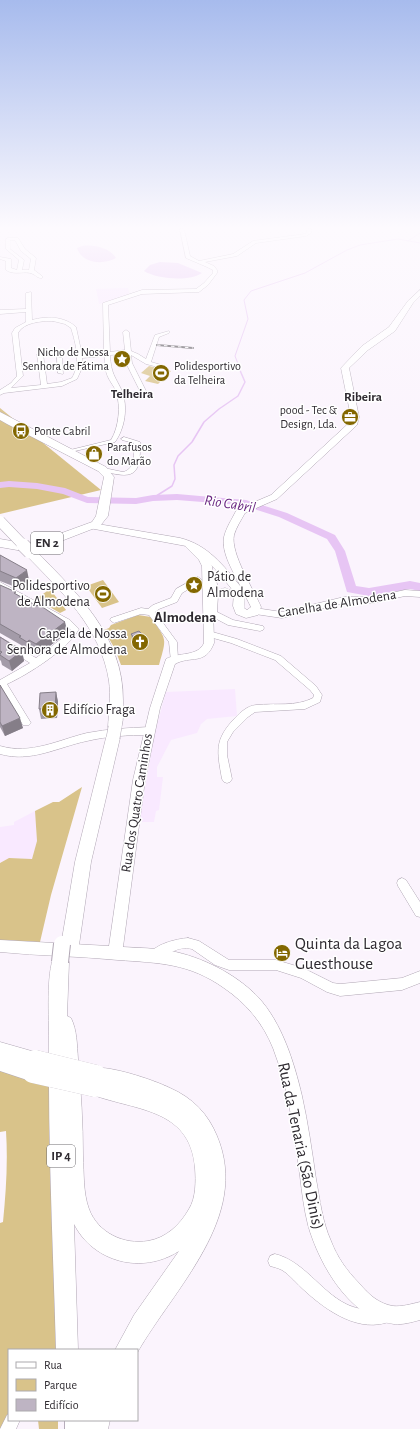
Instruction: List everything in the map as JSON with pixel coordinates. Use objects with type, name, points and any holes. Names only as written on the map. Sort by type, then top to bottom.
[{"type":"main road","points":[[92,526],[185,542],[194,546],[212,558],[239,591],[241,598],[238,607],[240,611],[247,614],[255,611],[256,607],[239,573],[229,545],[229,536],[234,525],[241,512],[246,508],[274,498],[354,422],[356,417],[345,368],[365,348],[392,329],[410,302],[416,296]]},
{"type":"main road","points":[[0,415],[10,422],[54,444],[106,475]]},
{"type":"main road","name":"EN 2","points":[[0,543],[23,547],[38,546],[99,522],[102,516],[106,475]]},
{"type":"main road","name":"IP 4","points":[[0,521],[78,609],[101,645],[110,684],[111,733],[77,859],[65,953],[58,993],[58,1057],[66,1349]]},
{"type":"main road","name":"IP 4","points":[[0,526],[28,553]]},
{"type":"main road","name":"IP 4","points":[[65,953],[75,1349]]},
{"type":"main road","points":[[66,1024],[71,1067],[75,1187],[80,1212],[87,1226],[110,1247],[121,1252],[134,1254],[148,1253],[160,1249],[176,1240],[188,1230],[197,1216],[203,1199],[206,1170],[204,1155],[199,1141],[181,1117],[169,1109],[95,1081]]},
{"type":"main road","points":[[0,1051],[34,1066]]},
{"type":"main road","points":[[0,1062],[34,1066],[95,1081],[153,1091],[172,1099],[185,1108],[197,1119],[205,1131],[214,1153],[218,1175],[214,1202],[202,1232],[127,1349]]},
{"type":"street","points":[[29,296],[29,322]]},
{"type":"street","points":[[68,452],[106,444],[113,441],[116,437],[122,417],[121,399],[111,376],[106,355],[104,308],[105,303],[130,296]]},
{"type":"street","points":[[0,312],[29,310]]},
{"type":"street","points":[[51,320],[69,323],[74,328],[79,369],[76,377],[71,381],[62,384],[2,392],[13,384],[20,376],[15,331],[19,327],[29,322],[51,320]]},
{"type":"street","points":[[126,332],[127,352],[130,364],[143,391],[140,394],[132,394]]},
{"type":"street","points":[[148,363],[157,336],[167,332]]},
{"type":"street","points":[[78,357],[127,352],[134,354],[148,363],[162,366]]},
{"type":"street","points":[[40,354],[44,386]]},
{"type":"street","points":[[59,358],[62,384]]},
{"type":"street","points":[[106,475],[123,474],[133,469],[136,460],[137,442],[124,439]]},
{"type":"street","points":[[114,620],[139,611],[150,612],[173,642],[174,659],[198,655],[204,652],[208,646],[210,634],[210,612],[206,564],[202,558],[185,542]]},
{"type":"street","points":[[207,572],[214,585],[210,612]]},
{"type":"street","points":[[150,612],[156,607],[174,600],[179,591],[198,580]]},
{"type":"street","points":[[2,589],[67,622],[74,627],[75,630],[70,636],[22,674],[2,681],[26,723]]},
{"type":"street","points":[[214,593],[225,591],[241,598]]},
{"type":"street","name":"Canelha de Almodena","points":[[255,611],[282,614],[344,600],[372,600],[405,593],[420,594]]},
{"type":"street","points":[[210,612],[230,623],[260,628]]},
{"type":"street","points":[[210,634],[234,641],[278,658],[313,688],[318,695],[317,700],[309,705],[254,709],[247,713],[227,732],[222,742],[227,779]]},
{"type":"street","points":[[0,640],[37,663]]},
{"type":"street","name":"Rua dos Quatro Caminhos","points":[[115,953],[132,822],[149,731],[168,665],[174,659]]},
{"type":"street","points":[[0,750],[11,754],[24,754],[88,736],[121,732],[149,731]]},
{"type":"street","points":[[402,883],[420,912]]},
{"type":"street","points":[[154,956],[174,944],[188,943],[195,945],[219,961],[228,965],[276,965],[303,973],[331,988],[340,990],[402,984],[420,977]]},
{"type":"street","name":"Rua da Tenaria (São Dinis)","points":[[0,946],[171,958],[186,962],[218,976],[244,993],[265,1017],[283,1056],[293,1091],[314,1215],[323,1243],[338,1270],[359,1297],[378,1310],[393,1314]]},
{"type":"street","points":[[276,1261],[289,1267],[321,1296],[348,1313],[366,1317],[420,1312]]},
{"type":"shaded area","points":[[97,296],[130,296],[130,296],[99,304]]},
{"type":"shaded area","points":[[235,689],[237,716],[207,719],[201,724],[197,733],[171,740],[157,767],[157,777],[163,777],[159,810],[156,811],[154,822],[139,822],[155,732],[166,692]]},
{"type":"shaded area","points":[[35,811],[37,841],[32,859],[9,858],[0,863],[0,827],[14,825],[14,822]]},
{"type":"green space","name":"Polidesportivo da Telheira","points":[[149,366],[171,371],[158,384],[145,381],[150,376],[141,373]]},
{"type":"green space","points":[[0,408],[101,490],[0,514]]},
{"type":"green space","name":"Polidesportivo de Almodena","points":[[103,580],[119,602],[102,608],[86,586]]},
{"type":"green space","points":[[50,589],[66,610],[60,613],[36,599]]},
{"type":"green space","points":[[138,615],[151,617],[163,635],[164,644],[159,665],[121,665],[115,649],[104,630],[109,628],[111,625]]},
{"type":"green space","points":[[82,787],[51,895],[40,942],[0,940],[0,863],[9,858],[32,859],[37,841],[35,811],[53,802],[59,802]]},
{"type":"green space","points":[[0,1069],[51,1084],[56,1349],[8,1349],[8,1417],[3,1429],[0,1429],[0,1223],[3,1222],[7,1154],[6,1131],[0,1132]]},
{"type":"green space","points":[[38,1421],[58,1421],[58,1429],[39,1429]]},
{"type":"building","points":[[0,555],[27,570],[16,578],[0,571]]},
{"type":"building","points":[[0,585],[16,592],[14,593],[37,606],[38,605],[44,608],[65,622],[36,644],[29,640],[27,642],[19,637],[21,636],[0,624]]},
{"type":"building","points":[[139,631],[148,641],[140,645],[131,634]]},
{"type":"building","points":[[0,637],[22,651],[9,661],[0,655],[2,652],[0,651]]},
{"type":"building","points":[[0,685],[20,718],[2,726],[0,722]]},
{"type":"building","points":[[56,692],[55,708],[39,709],[40,693]]},
{"type":"waterway","points":[[240,369],[235,356],[248,319],[244,300],[247,296]]},
{"type":"waterway","points":[[153,498],[172,486],[175,479],[174,465],[178,456],[192,442],[204,422],[219,409],[238,396],[245,382],[239,368]]},
{"type":"waterway","name":"Rio Cabril","points":[[0,485],[9,484],[37,486],[65,491],[87,500],[136,501],[153,498],[177,497],[242,502],[283,515],[331,537],[340,551],[351,589],[369,592],[410,585],[420,587]]},
{"type":"railway","points":[[157,345],[193,348]]},
{"type":"place","name":"Nicho de Nossa Senhora de Fátima","points":[[122,359]]},
{"type":"place","name":"Polidesportivo da Telheira","points":[[161,373]]},
{"type":"place","name":"pood - Tec & Design, Lda.","points":[[350,417]]},
{"type":"place","name":"Ponte Cabril","points":[[21,431]]},
{"type":"place","name":"Parafusos do Marão","points":[[94,454]]},
{"type":"place","name":"Pátio de Almodena","points":[[194,585]]},
{"type":"place","name":"Polidesportivo de Almodena","points":[[103,594]]},
{"type":"place","name":"Capela de Nossa Senhora de Almodena","points":[[140,642]]},
{"type":"place","name":"Edifício Fraga","points":[[50,710]]},
{"type":"place","name":"Quinta da Lagoa Guesthouse","points":[[282,953]]},
{"type":"district","name":"Telheira","points":[[132,394]]},
{"type":"district","name":"Ribeira","points":[[363,397]]},
{"type":"district","name":"Almodena","points":[[185,617]]}]
